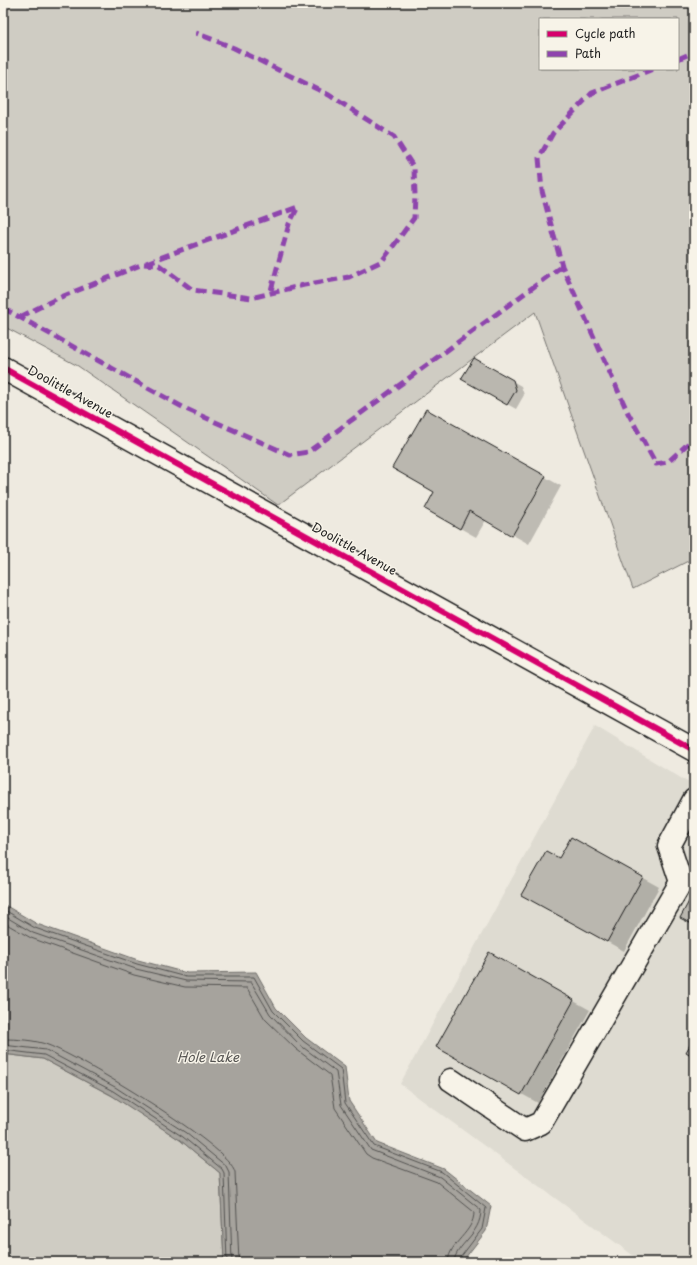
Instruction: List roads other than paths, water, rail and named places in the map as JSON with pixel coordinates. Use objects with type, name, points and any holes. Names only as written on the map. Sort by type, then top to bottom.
[{"type":"street","name":"Doolittle Avenue","points":[[3,368],[694,750]]},
{"type":"street","points":[[451,1080],[525,1130],[541,1123],[681,882],[669,846],[694,800]]},
{"type":"water","name":"Hole Lake","points":[[3,904],[37,924],[138,960],[187,973],[256,972],[276,1008],[306,1038],[345,1067],[349,1101],[377,1143],[444,1169],[491,1206],[486,1231],[462,1262],[224,1262],[220,1173],[180,1140],[111,1095],[43,1059],[3,1054]]}]
